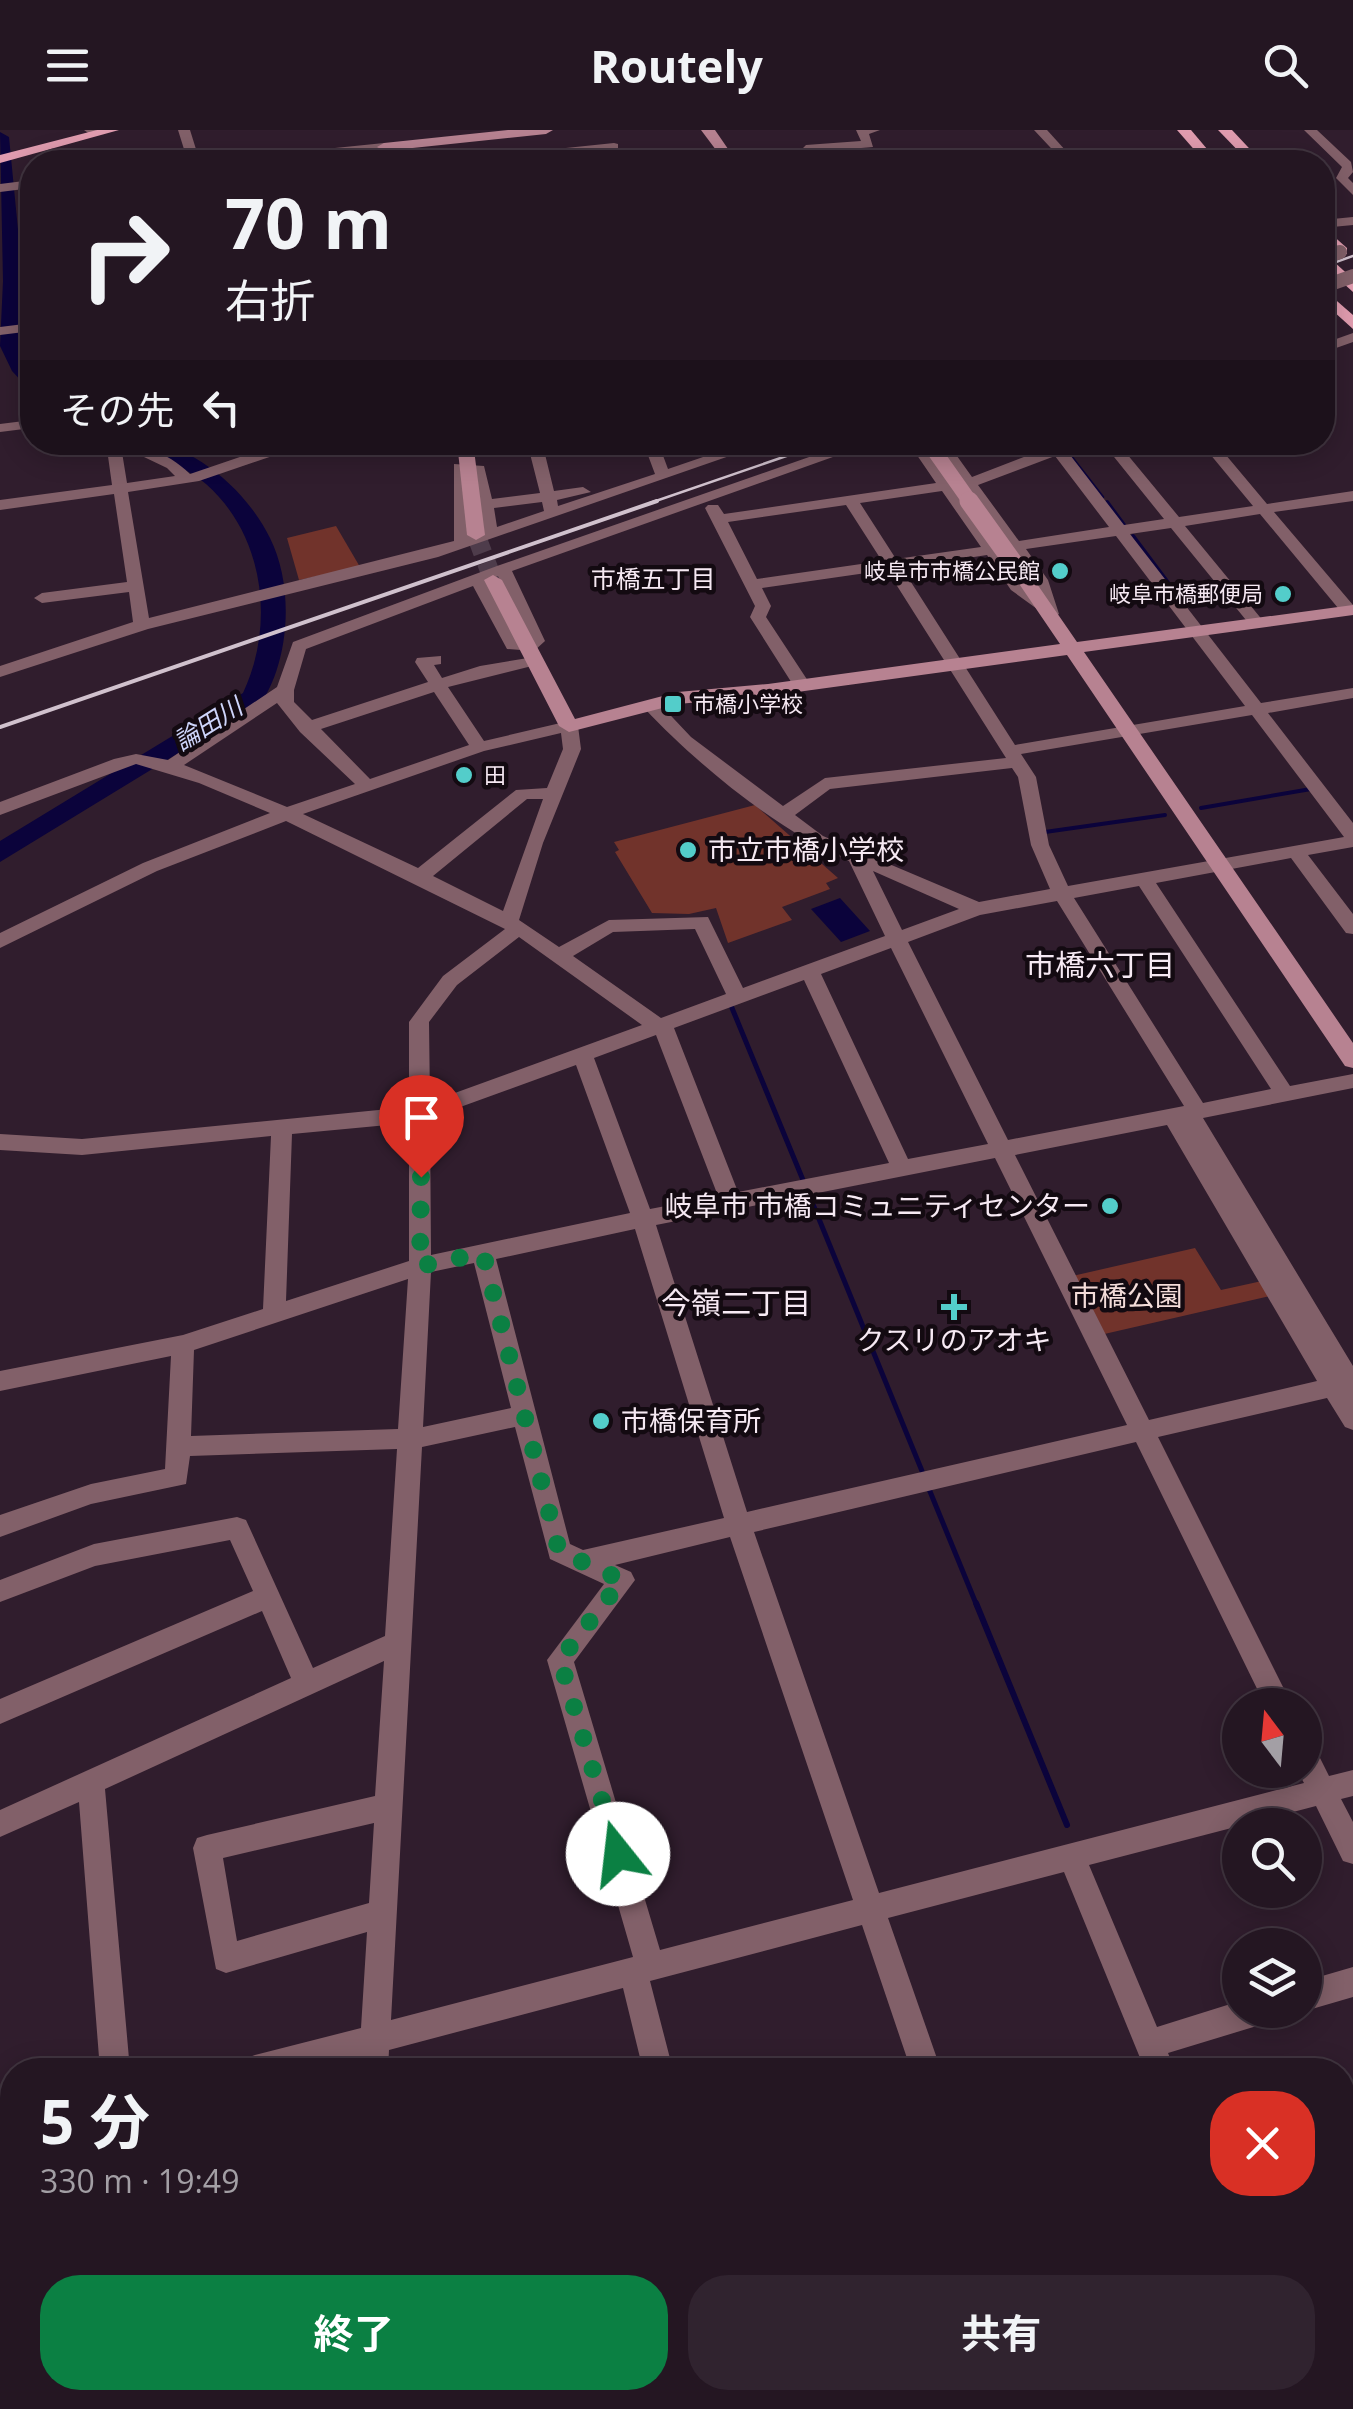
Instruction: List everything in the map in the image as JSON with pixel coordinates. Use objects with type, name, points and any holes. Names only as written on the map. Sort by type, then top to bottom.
[{"type":"main road","points":[[23,150],[91,130]]},
{"type":"main road","points":[[27,150],[112,130]]},
{"type":"main road","points":[[1184,130],[1201,150]]},
{"type":"main road","points":[[1195,130],[1213,150]]},
{"type":"main road","points":[[1212,130],[1230,150]]},
{"type":"main road","points":[[1225,130],[1244,150]]},
{"type":"main road","points":[[1335,269],[1353,288]]},
{"type":"main road","points":[[1335,288],[1353,307]]},
{"type":"main road","points":[[1335,304],[1353,324]]},
{"type":"street","points":[[379,130],[385,150]]},
{"type":"street","points":[[355,150],[546,130]]},
{"type":"street","points":[[603,130],[616,150]]},
{"type":"street","points":[[807,150],[803,144],[869,144],[861,132],[874,130]]},
{"type":"street","points":[[1040,130],[1059,150]]},
{"type":"street","points":[[1310,130],[1331,150]]},
{"type":"street","points":[[517,133],[527,150]]},
{"type":"street","points":[[594,150],[614,147]]},
{"type":"street","points":[[1335,154],[1349,169],[1342,178],[1353,191]]},
{"type":"street","points":[[115,455],[142,625]]},
{"type":"street","points":[[151,455],[190,478]]},
{"type":"street","points":[[0,504],[190,478],[262,455]]},
{"type":"street","points":[[467,455],[476,537]]},
{"type":"street","points":[[538,455],[551,505]]},
{"type":"street","points":[[655,455],[663,476]]},
{"type":"street","points":[[0,672],[142,625],[432,554],[551,505],[621,490],[725,455]]},
{"type":"street","points":[[368,786],[285,703],[285,690],[299,646],[830,455]]},
{"type":"street","points":[[924,455],[1017,587],[1050,614]]},
{"type":"street","points":[[937,455],[1353,1060]]},
{"type":"street","points":[[949,455],[1040,580],[1050,614]]},
{"type":"street","points":[[720,519],[969,482],[1044,455]]},
{"type":"street","points":[[0,1136],[82,1146],[420,1114],[977,908],[1221,866],[1353,838],[1203,629],[1062,455]]},
{"type":"street","points":[[1121,455],[1256,622]]},
{"type":"street","points":[[1218,455],[1352,612]]},
{"type":"street","points":[[469,467],[479,469],[485,505],[476,537]]},
{"type":"street","points":[[1016,546],[1353,496]]},
{"type":"street","points":[[706,498],[763,606],[758,616],[801,684]]},
{"type":"street","points":[[851,500],[1027,777],[1040,846],[1060,892],[1348,1384],[1353,1420]]},
{"type":"street","points":[[485,505],[551,505]]},
{"type":"street","points":[[752,586],[991,550]]},
{"type":"street","points":[[373,2058],[420,1266],[419,1022],[428,1005],[462,968],[514,925],[553,794],[572,748],[569,726],[491,576]]},
{"type":"street","points":[[42,598],[136,586]]},
{"type":"street","points":[[0,941],[150,867],[286,814],[479,747],[678,698],[1352,612]]},
{"type":"street","points":[[306,728],[531,654]]},
{"type":"street","points":[[434,660],[423,662],[479,747]]},
{"type":"street","points":[[169,767],[285,690]]},
{"type":"street","points":[[784,815],[826,784],[1013,756],[1129,730],[1353,692]]},
{"type":"street","points":[[651,705],[685,741],[816,840],[977,908]]},
{"type":"street","points":[[1263,708],[1353,816]]},
{"type":"street","points":[[0,809],[140,758],[196,775],[286,814],[514,925],[665,1031],[731,1202]]},
{"type":"street","points":[[418,878],[522,794],[553,794]]},
{"type":"street","points":[[1296,852],[1353,928]]},
{"type":"street","points":[[855,855],[1272,1688]]},
{"type":"street","points":[[1144,879],[1284,1093]]},
{"type":"street","points":[[559,956],[608,926],[702,922],[737,997]]},
{"type":"street","points":[[810,971],[902,1169]]},
{"type":"street","points":[[582,1054],[642,1218],[738,1524],[922,2058]]},
{"type":"street","points":[[0,1381],[183,1344],[420,1266],[642,1218],[1353,1080]]},
{"type":"street","points":[[274,1314],[282,1127]]},
{"type":"street","points":[[483,1253],[559,1551],[622,1580],[560,1660],[642,1968],[656,2058]]},
{"type":"street","points":[[0,1526],[91,1494],[177,1477],[183,1344]]},
{"type":"street","points":[[583,1561],[1348,1384]]},
{"type":"street","points":[[178,1446],[410,1439],[522,1416]]},
{"type":"street","points":[[0,1591],[94,1555],[236,1528],[307,1684]]},
{"type":"street","points":[[0,1712],[268,1597]]},
{"type":"street","points":[[0,1824],[399,1642]]},
{"type":"street","points":[[90,1783],[114,2058]]},
{"type":"street","points":[[301,2058],[870,1906],[1353,1783]]},
{"type":"street","points":[[1321,1788],[1353,1851]]},
{"type":"street","points":[[382,1913],[226,1959],[207,1848],[389,1806]]},
{"type":"street","points":[[1071,1855],[1155,2057],[1222,2027]]},
{"type":"street","points":[[1322,1991],[1353,1982]]},
{"type":"green space","points":[[336,526],[360,567],[299,580],[287,538]]},
{"type":"green space","points":[[755,805],[838,878],[826,883],[830,889],[782,907],[792,920],[728,943],[716,908],[689,914],[652,913],[615,852],[619,850],[614,842]]},
{"type":"green space","name":"市橋公園","points":[[1195,1248],[1221,1290],[1262,1281],[1270,1296],[1100,1335],[1068,1277]]},
{"type":"shaded area","points":[[840,898],[870,931],[841,942],[811,909]]},
{"type":"waterway","name":"論田川","points":[[0,137],[13,281],[9,344],[20,368]]},
{"type":"waterway","name":"論田川","points":[[0,853],[253,697],[270,661],[272,580],[259,538],[214,479],[172,455]]},
{"type":"waterway","points":[[1070,455],[1103,497]]},
{"type":"waterway","points":[[1107,502],[1124,525]]},
{"type":"waterway","points":[[1133,536],[1175,592]]},
{"type":"waterway","points":[[1201,808],[1311,789]]},
{"type":"waterway","points":[[1045,832],[1165,815]]},
{"type":"waterway","points":[[732,1008],[803,1180]]},
{"type":"waterway","points":[[810,1197],[922,1471]]},
{"type":"waterway","points":[[929,1489],[977,1606]]},
{"type":"waterway","points":[[976,1603],[1067,1825]]},
{"type":"tunnel","points":[[476,535],[493,580]]},
{"type":"railway","points":[[1335,262],[1353,256]]},
{"type":"railway","points":[[650,503],[789,455]]},
{"type":"railway","points":[[0,727],[657,501]]},
{"type":"place","name":"岐阜市市橋公民館","points":[[1060,571]]},
{"type":"place","name":"岐阜市橋郵便局","points":[[1283,594]]},
{"type":"place","name":"市橋小学校","points":[[673,704]]},
{"type":"place","name":"田","points":[[464,775]]},
{"type":"place","name":"市立市橋小学校","points":[[688,850]]},
{"type":"place","name":"岐阜市 市橋コミュニティセンター","points":[[1110,1206]]},
{"type":"place","name":"クスリのアオキ","points":[[954,1307]]},
{"type":"place","name":"市橋保育所","points":[[601,1421]]},
{"type":"district","name":"市橋五丁目","points":[[653,579]]},
{"type":"district","name":"市橋六丁目","points":[[1100,966]]},
{"type":"district","name":"今嶺二丁目","points":[[736,1304]]},
{"type":"route","points":[[421,1177],[420,1266],[483,1253],[559,1551],[622,1580],[560,1660],[618,1854]]}]
